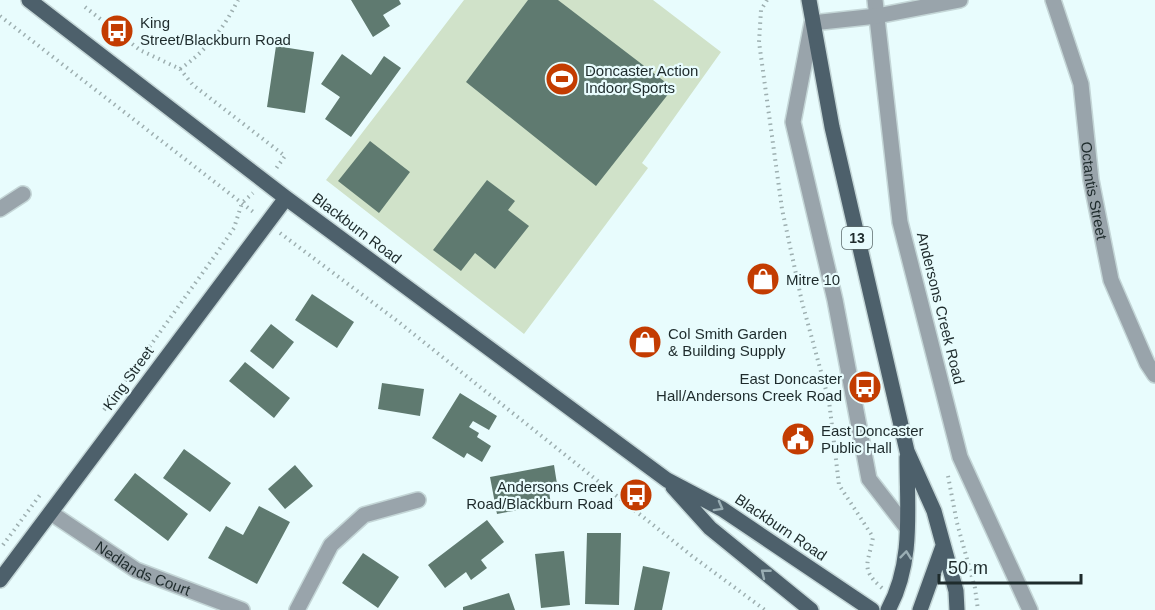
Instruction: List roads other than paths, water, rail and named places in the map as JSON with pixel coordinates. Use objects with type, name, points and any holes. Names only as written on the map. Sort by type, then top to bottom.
[{"type":"main road","name":"Blackburn Road","points":[[29,0],[266,183],[667,480],[722,509],[872,610]]},
{"type":"main road","name":"13","points":[[809,0],[831,127],[907,451],[934,512],[956,591],[957,610]]},
{"type":"main road","name":"King Street","points":[[0,580],[286,198]]},
{"type":"main road","name":"13","points":[[891,604],[903,576],[907,528],[907,451]]},
{"type":"main road","name":"Blackburn Road","points":[[667,480],[710,528],[810,610]]},
{"type":"main road","points":[[920,610],[943,546]]},
{"type":"street","name":"Andersons Creek Road","points":[[875,0],[900,222],[960,457],[1030,610]]},
{"type":"street","points":[[907,528],[869,479],[835,300],[794,122],[812,23],[877,16],[960,0]]},
{"type":"street","name":"Octantis Street","points":[[1053,0],[1081,84],[1092,180],[1111,280],[1147,363],[1155,375]]},
{"type":"street","points":[[0,209],[23,194]]},
{"type":"street","points":[[297,610],[331,545],[356,522],[364,515],[418,500]]},
{"type":"street","name":"Nedlands Court","points":[[51,513],[136,570],[235,609]]},
{"type":"place","name":"King Street/Blackburn Road","points":[[117,31]]},
{"type":"place","name":"Doncaster Action Indoor Sports","points":[[562,79]]},
{"type":"place","name":"Mitre 10","points":[[763,279]]},
{"type":"place","name":"Col Smith Garden & Building Supply","points":[[645,342]]},
{"type":"place","name":"East Doncaster Hall/Andersons Creek Road","points":[[865,387]]},
{"type":"place","name":"East Doncaster Public Hall","points":[[798,439]]},
{"type":"place","name":"Andersons Creek Road/Blackburn Road","points":[[636,495]]}]
